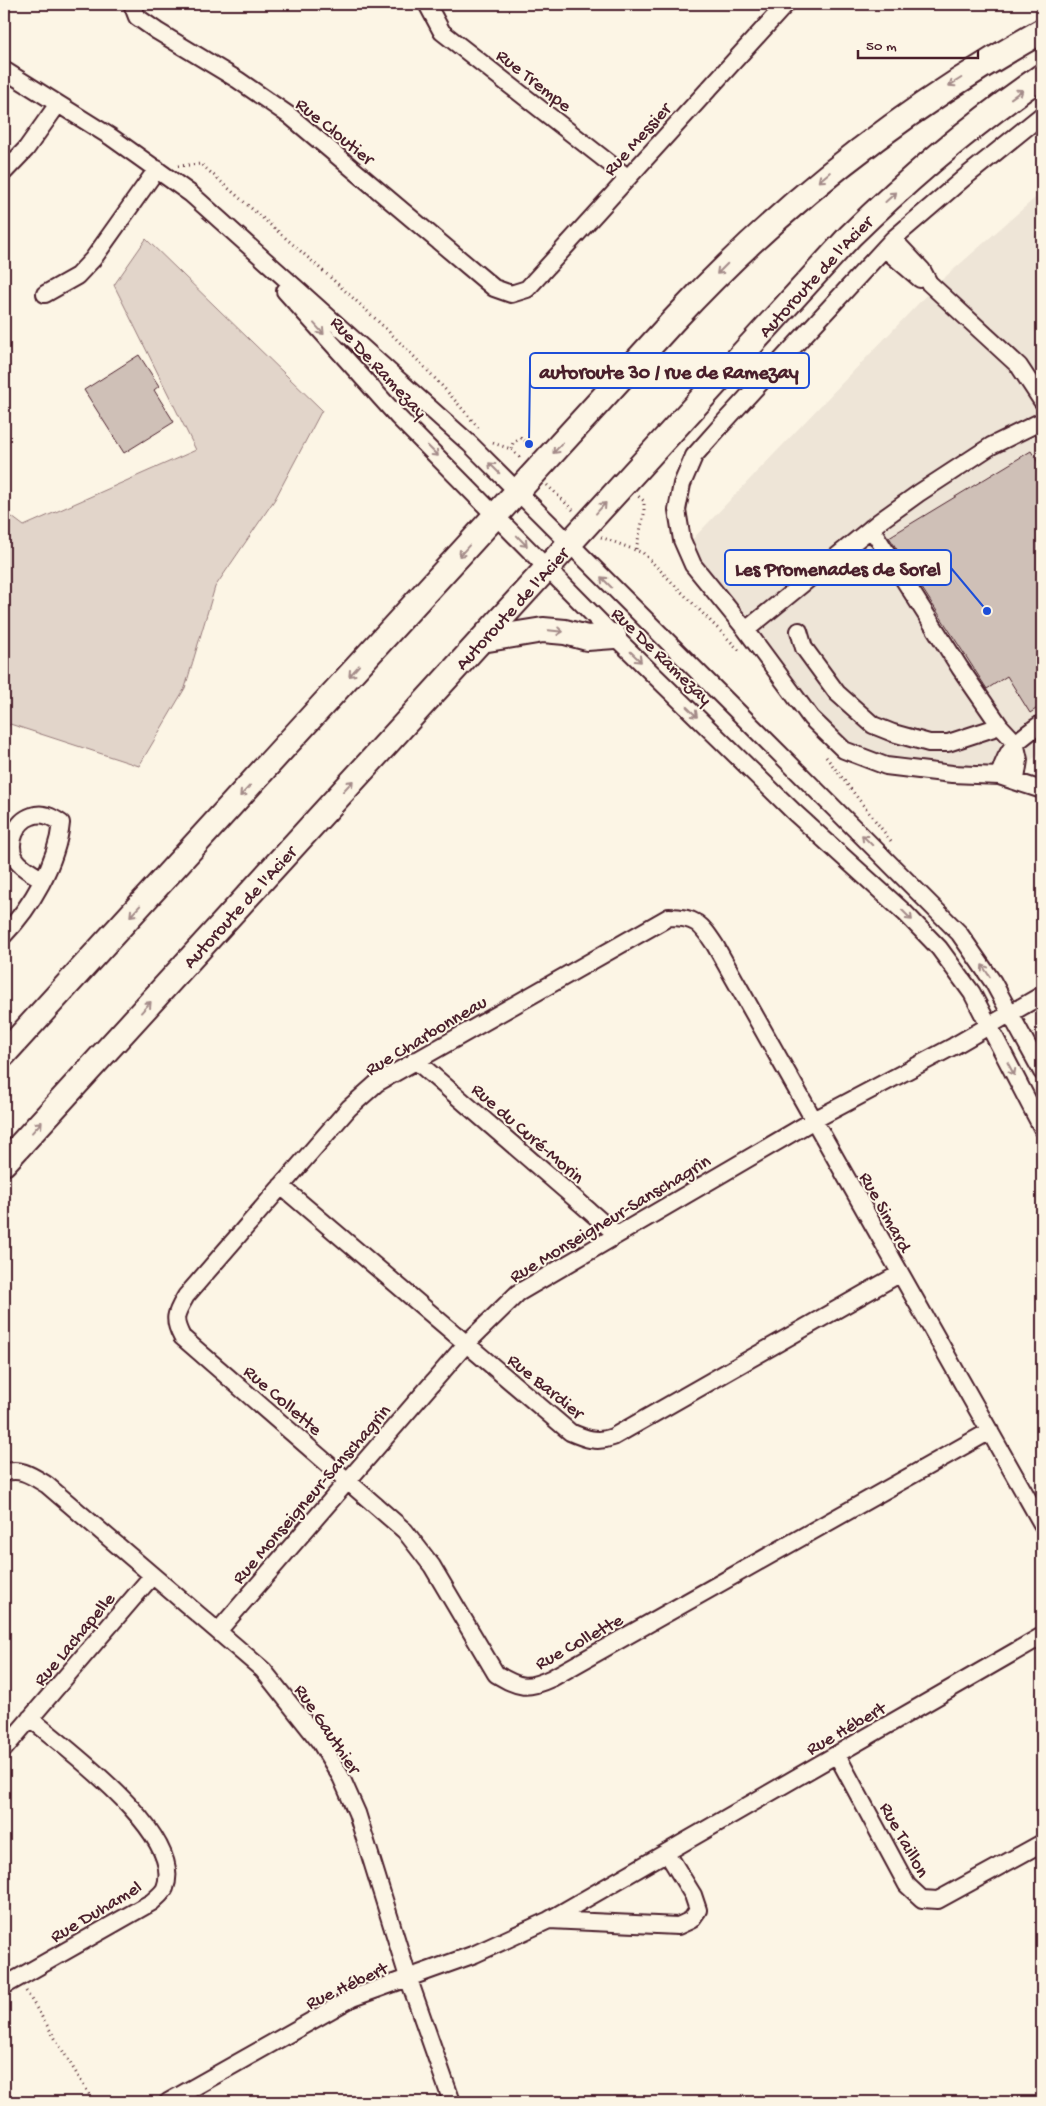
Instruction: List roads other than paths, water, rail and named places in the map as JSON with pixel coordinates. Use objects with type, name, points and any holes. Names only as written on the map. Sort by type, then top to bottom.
[{"type":"highway","points":[[4,1054],[702,290],[772,222],[840,163],[957,80],[1042,30]]},
{"type":"highway","name":"Autoroute de l'Acier","points":[[4,1163],[862,225],[958,140],[1042,76]]},
{"type":"highway","points":[[482,640],[543,630],[565,632],[587,638],[614,636]]},
{"type":"street","name":"Rue Cloutier","points":[[132,4],[137,17],[156,31],[238,80],[290,116],[494,288],[511,294]]},
{"type":"street","name":"Rue Trempe","points":[[427,4],[442,32],[627,177]]},
{"type":"street","name":"Rue Messier","points":[[511,294],[526,289],[786,4]]},
{"type":"street","name":"Rue De Ramezay","points":[[4,70],[157,169],[191,194],[470,444],[959,933],[988,975],[1042,1072]]},
{"type":"street","points":[[4,172],[36,137],[58,104]]},
{"type":"street","points":[[1042,115],[964,178],[889,244],[694,456],[682,484],[677,510],[682,540],[693,565],[746,630],[811,718],[844,750],[886,766],[952,774],[1000,776],[1016,779],[1042,790]]},
{"type":"street","points":[[45,294],[77,276],[90,263],[157,169]]},
{"type":"street","name":"Rue De Ramezay","points":[[228,228],[398,417],[497,515],[614,636],[795,813],[921,929],[960,975],[1042,1128]]},
{"type":"street","points":[[889,244],[915,277],[929,283],[1018,366],[1036,378],[1042,401]]},
{"type":"street","points":[[746,630],[871,528],[919,493],[991,446],[1042,421]]},
{"type":"street","points":[[871,528],[1000,726],[1015,742],[1019,760],[1016,779]]},
{"type":"street","points":[[799,631],[804,648],[837,692],[873,725],[929,743],[948,743],[1000,726]]},
{"type":"street","points":[[1000,776],[1004,759],[1015,742],[1042,723]]},
{"type":"street","points":[[4,935],[20,919],[42,879]]},
{"type":"street","name":"Rue Charbonneau","points":[[176,1325],[177,1311],[186,1296],[349,1108],[377,1083],[669,917],[694,920]]},
{"type":"street","name":"Rue Simard","points":[[694,920],[703,928],[715,945],[899,1274],[1042,1524]]},
{"type":"street","name":"Rue Monseigneur-Sanschagrin","points":[[219,1630],[466,1344],[518,1293],[814,1120],[1042,995]]},
{"type":"street","name":"Rue du Curé-Morin","points":[[416,1060],[616,1234]]},
{"type":"street","name":"Rue Bardier","points":[[281,1186],[570,1432],[586,1439],[601,1441],[613,1437],[899,1274]]},
{"type":"street","name":"Rue Collette","points":[[176,1325],[182,1336],[405,1531],[432,1566],[496,1674],[514,1684],[533,1687],[990,1431]]},
{"type":"street","name":"Rue Gauthier","points":[[4,1473],[14,1469],[28,1473],[47,1485],[152,1576],[219,1630],[269,1677],[320,1742],[341,1777],[357,1813],[408,1977],[452,2102]]},
{"type":"street","name":"Rue Lachapelle","points":[[4,1749],[152,1576]]},
{"type":"street","name":"Rue Hébert","points":[[168,2102],[352,1998],[475,1954],[549,1920],[1042,1636]]},
{"type":"street","name":"Rue Duhamel","points":[[11,1982],[152,1902],[165,1888],[166,1864],[149,1830],[120,1793],[30,1718]]},
{"type":"street","name":"Rue Taillon","points":[[837,1755],[907,1885],[922,1898],[938,1900],[1042,1842]]},
{"type":"street","name":"Rue Hébert","points":[[549,1920],[678,1926],[691,1920],[698,1910],[693,1895],[667,1853]]},
{"type":"place","name":"autoroute 30 / rue de Ramezay","points":[[529,444]]},
{"type":"place","name":"Les Promenades de Sorel","points":[[987,611]]}]
